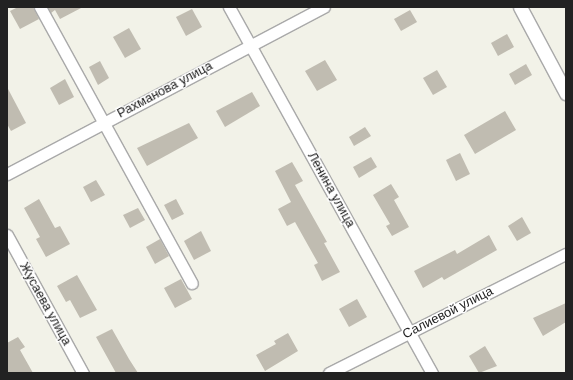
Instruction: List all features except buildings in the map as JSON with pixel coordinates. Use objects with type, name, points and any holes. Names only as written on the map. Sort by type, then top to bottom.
[{"type":"street","points":[[40,7],[192,283]]},
{"type":"street","name":"Ленина улица","points":[[229,7],[432,373]]},
{"type":"street","name":"Рахманова улица","points":[[7,174],[250,44],[324,7]]},
{"type":"street","points":[[520,7],[566,93]]},
{"type":"street","name":"Жусаева улица","points":[[7,235],[83,373]]},
{"type":"street","name":"Салиевой улица","points":[[329,373],[566,254]]}]
